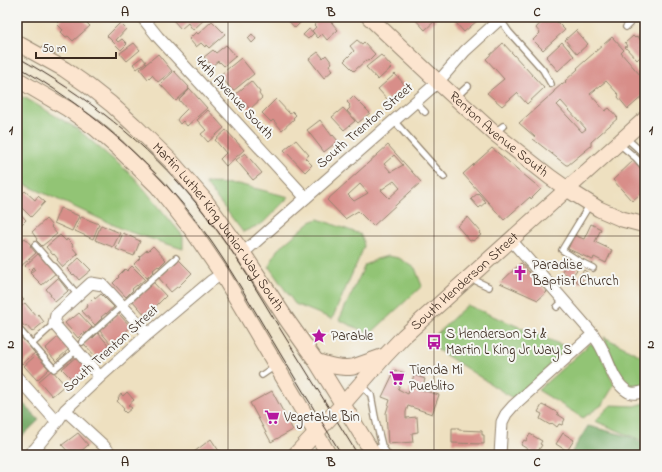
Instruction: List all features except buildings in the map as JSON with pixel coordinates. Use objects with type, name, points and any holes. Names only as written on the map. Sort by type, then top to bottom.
[{"type":"main road","name":"Renton Avenue South","points":[[369,17],[455,98],[498,130],[550,177],[599,209],[622,219],[645,225]]},
{"type":"main road","name":"Martin Luther King Junior Way South","points":[[17,43],[64,69],[87,85],[111,104],[171,161],[204,199],[243,253],[376,451]]},
{"type":"main road","name":"Martin Luther King Junior Way South","points":[[17,79],[68,109],[95,128],[158,187],[192,230],[222,274],[329,455]]},
{"type":"main road","name":"South Henderson Street","points":[[295,455],[404,336],[645,119]]},
{"type":"main road","points":[[316,361],[329,366],[348,368],[385,356]]},
{"type":"street","name":"44th Avenue South","points":[[142,17],[158,37],[306,198]]},
{"type":"street","name":"South Trenton Street","points":[[243,253],[438,82],[465,51],[501,18]]},
{"type":"street","points":[[511,240],[561,304],[593,334],[600,344],[616,379],[622,387],[627,392],[639,393],[645,391]]},
{"type":"street","name":"South Trenton Street","points":[[33,453],[58,422],[65,410],[148,334],[211,281],[222,274]]},
{"type":"street","points":[[100,377],[54,324],[56,315],[78,294],[91,283],[103,285],[148,334]]},
{"type":"street","points":[[500,455],[502,422],[506,414],[593,334]]},
{"type":"street","points":[[17,378],[58,422]]},
{"type":"street","points":[[65,410],[104,445],[112,455]]},
{"type":"lane","points":[[626,27],[636,17]]},
{"type":"lane","points":[[501,18],[509,32],[542,70],[551,84]]},
{"type":"lane","points":[[455,98],[468,86]]},
{"type":"lane","points":[[415,102],[425,112]]},
{"type":"lane","points":[[394,121],[444,177]]},
{"type":"lane","points":[[621,140],[645,155]]},
{"type":"lane","points":[[621,140],[645,168]]},
{"type":"lane","points":[[590,203],[562,250],[593,268]]},
{"type":"lane","points":[[35,246],[78,294]]},
{"type":"lane","points":[[82,342],[176,258]]},
{"type":"lane","points":[[468,277],[489,287]]},
{"type":"lane","points":[[32,344],[54,324]]},
{"type":"lane","points":[[17,327],[54,369],[72,353]]},
{"type":"lane","points":[[262,375],[276,366]]},
{"type":"lane","points":[[360,384],[372,395],[375,417],[376,451],[388,455]]},
{"type":"green space","points":[[17,95],[27,99],[76,128],[134,177],[183,236],[183,249],[127,231],[17,181]]},
{"type":"green space","points":[[205,183],[238,184],[289,197],[263,223],[243,232]]},
{"type":"green space","points":[[318,219],[360,234],[364,247],[332,319],[295,304],[269,267],[277,250],[310,222]]},
{"type":"green space","points":[[388,256],[399,258],[415,268],[422,286],[370,334],[339,320],[365,265],[377,259]]},
{"type":"green space","points":[[467,305],[571,349],[514,399],[427,343]]},
{"type":"green space","points":[[604,337],[645,358],[645,385],[642,387],[633,388],[617,370]]},
{"type":"green space","points":[[591,343],[597,348],[614,384],[602,405],[583,418],[538,390]]},
{"type":"green space","points":[[17,397],[39,420],[17,441]]},
{"type":"green space","points":[[645,403],[645,442],[595,421],[611,405],[635,406]]},
{"type":"green space","points":[[588,426],[628,436],[645,444],[645,455],[570,455]]},
{"type":"tram line","points":[[17,57],[67,87],[114,122],[157,160],[196,203],[217,231],[256,289],[358,455]]},
{"type":"tram line","points":[[17,66],[42,81],[90,115],[135,154],[176,196],[204,231],[230,270],[342,455]]},
{"type":"place","name":"Paradise Baptist Church","points":[[520,273]]},
{"type":"place","name":"Parable","points":[[319,336]]},
{"type":"place","name":"S Henderson St & Martin L King Jr Way S","points":[[434,342]]},
{"type":"place","name":"Tienda Mi Pueblito","points":[[397,378]]},
{"type":"place","name":"Vegetable Bin","points":[[272,417]]}]
